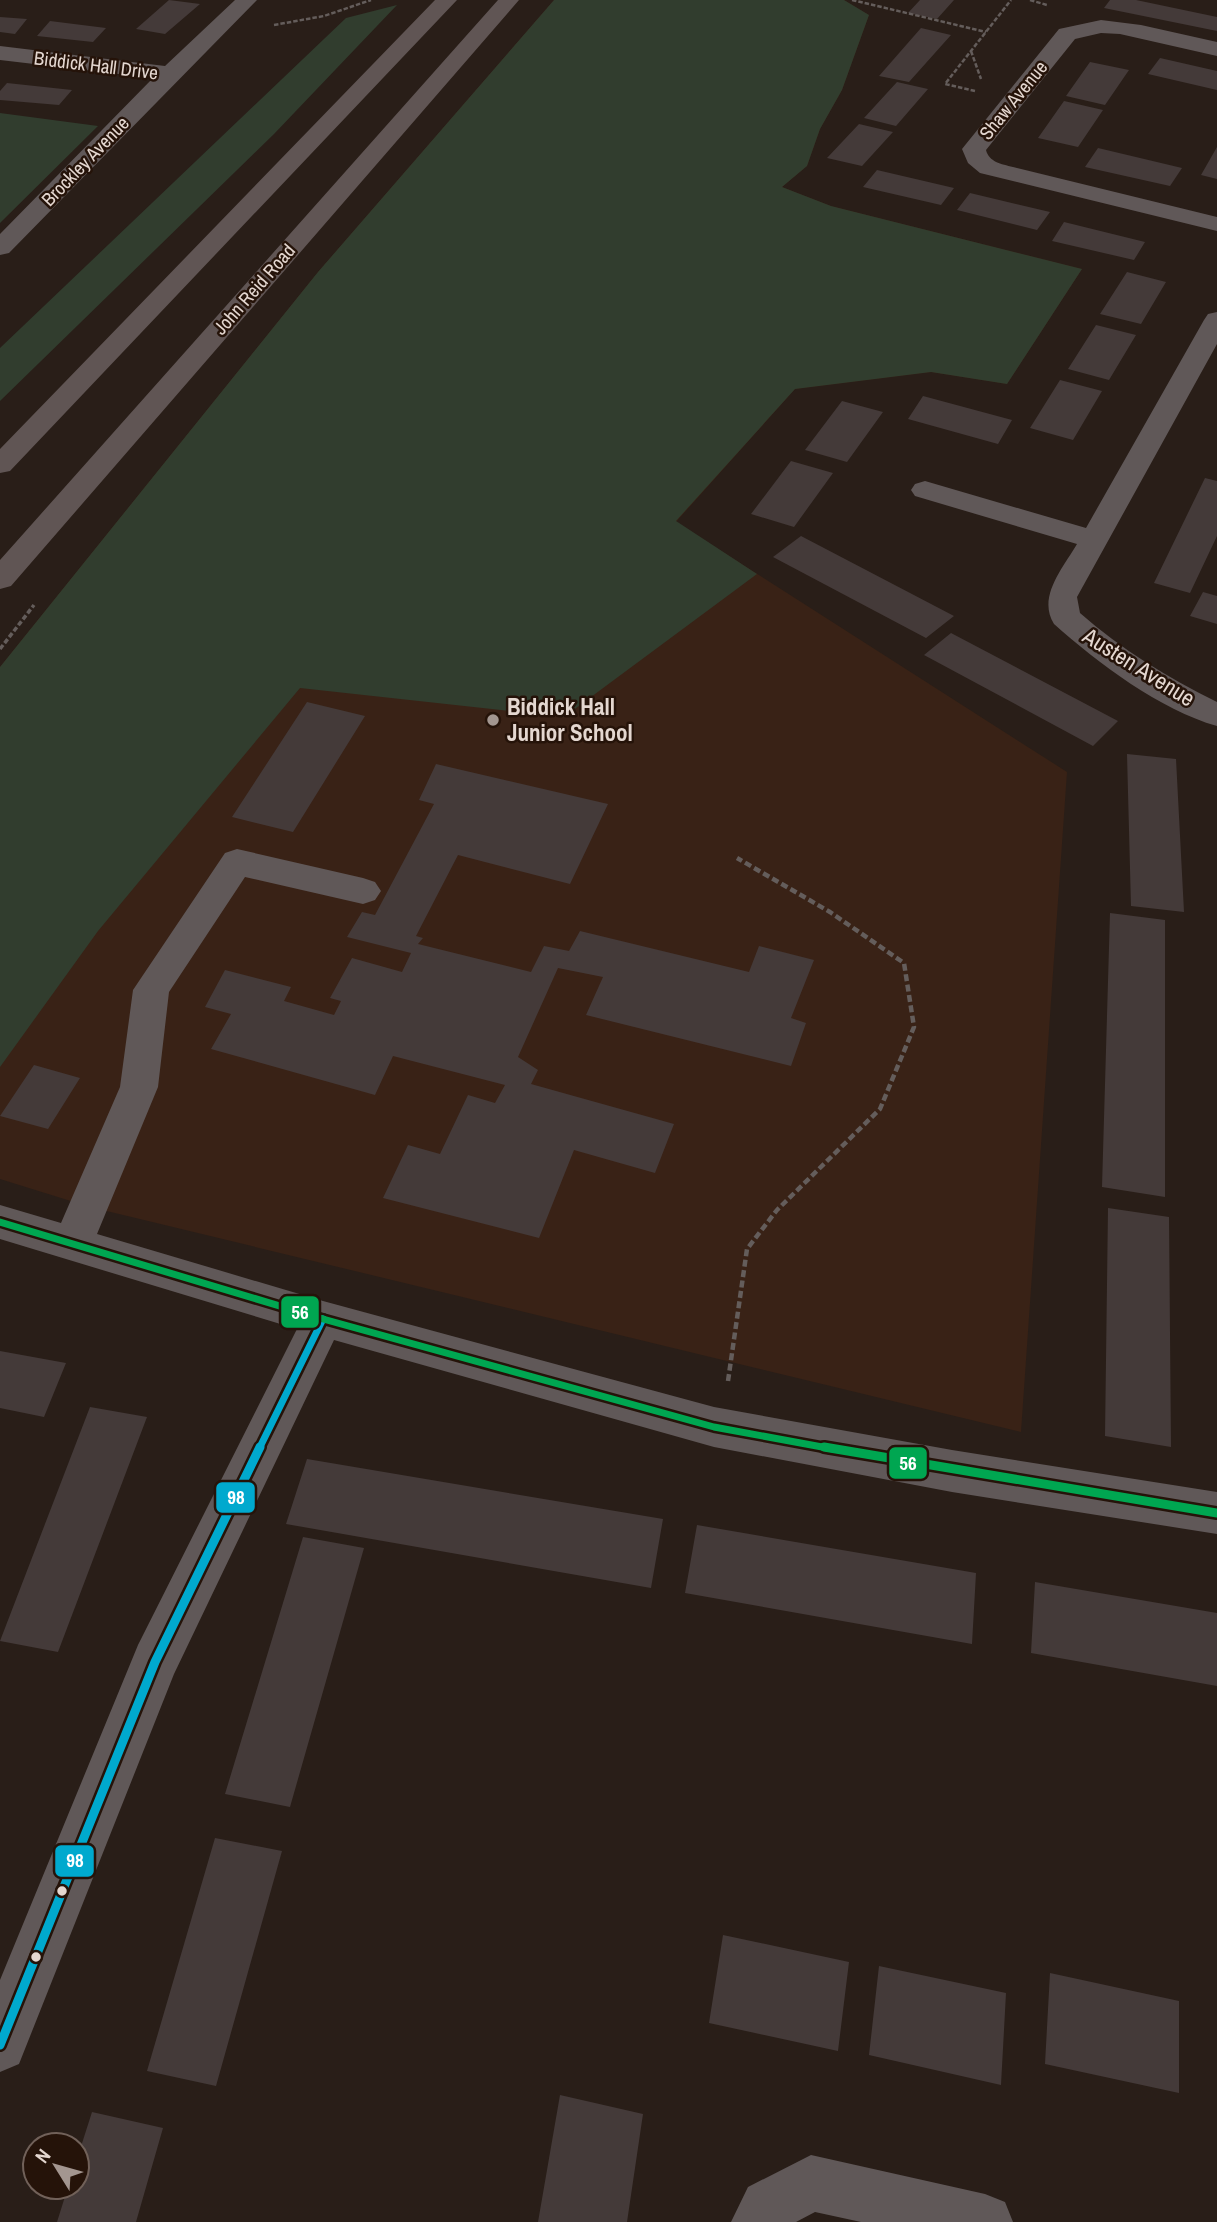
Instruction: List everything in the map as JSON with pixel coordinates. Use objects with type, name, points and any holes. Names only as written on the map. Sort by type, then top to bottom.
[{"type":"highway","points":[[0,465],[447,0]]},
{"type":"highway","name":"John Reid Road","points":[[0,579],[509,0]]},
{"type":"street","name":"Biddick Hall Drive","points":[[0,53],[170,73],[247,0]]},
{"type":"street","name":"Shaw Avenue","points":[[1217,49],[1107,26],[1079,28],[1067,34],[974,149],[976,158],[988,167],[1217,224]]},
{"type":"street","name":"Brockley Avenue","points":[[0,248],[170,73]]},
{"type":"street","name":"Austen Avenue","points":[[1217,320],[1210,348],[1093,539],[1062,597],[1065,617],[1081,633],[1142,673],[1217,715]]},
{"type":"street","points":[[925,490],[1093,539]]},
{"type":"street","points":[[73,1243],[139,1087],[151,990],[237,862],[363,891]]},
{"type":"street","points":[[0,1222],[323,1319],[715,1427],[952,1471],[1217,1513]]},
{"type":"street","points":[[0,2045],[155,1662],[323,1319]]},
{"type":"street","points":[[759,2222],[768,2207],[810,2183],[985,2222]]},
{"type":"path","points":[[208,37],[324,16],[371,0]]},
{"type":"path","points":[[852,0],[986,32]]},
{"type":"path","points":[[1012,0],[944,84],[1015,99]]},
{"type":"path","points":[[971,51],[986,93]]},
{"type":"path","points":[[715,1427],[733,1363],[747,1249],[777,1210],[880,1109],[914,1027],[904,963],[830,912],[737,858]]},
{"type":"shaded area","name":"Biddick Hall Junior School","points":[[554,0],[844,0],[869,15],[842,90],[820,129],[807,166],[782,187],[831,206],[1082,269],[1007,384],[931,372],[795,389],[676,522],[1067,772],[1021,1432],[90,1207],[0,1179],[0,667],[318,272]]},
{"type":"green space","points":[[554,0],[844,0],[869,15],[842,90],[820,129],[807,166],[782,187],[831,206],[1082,269],[1007,384],[931,372],[795,389],[676,521],[757,574],[564,717],[300,688],[98,931],[0,1067],[0,667],[318,272]]},
{"type":"green space","points":[[397,5],[274,134],[0,401],[0,348],[346,18]]},
{"type":"green space","points":[[0,113],[98,126],[0,223]]},
{"type":"building","points":[[169,0],[200,4],[165,34],[136,29]]},
{"type":"building","points":[[920,0],[954,0],[937,19],[908,13]]},
{"type":"building","points":[[1110,0],[1136,0],[1217,17],[1217,31],[1104,8]]},
{"type":"building","points":[[0,17],[27,19],[15,34],[0,32]]},
{"type":"building","points":[[50,21],[106,28],[93,42],[37,36]]},
{"type":"building","points":[[921,28],[951,35],[909,82],[879,76]]},
{"type":"building","points":[[1160,58],[1217,71],[1217,90],[1148,74]]},
{"type":"building","points":[[1090,62],[1129,70],[1105,105],[1066,96]]},
{"type":"building","points":[[897,82],[928,89],[896,126],[864,118]]},
{"type":"building","points":[[7,83],[72,90],[59,105],[0,100],[0,91]]},
{"type":"building","points":[[1064,101],[1103,110],[1078,147],[1038,138]]},
{"type":"building","points":[[859,124],[893,132],[862,166],[827,158]]},
{"type":"building","points":[[1217,147],[1217,179],[1201,175]]},
{"type":"building","points":[[1098,148],[1182,168],[1170,186],[1085,167]]},
{"type":"building","points":[[877,170],[954,188],[941,205],[863,187]]},
{"type":"building","points":[[970,193],[1050,212],[1037,230],[957,210]]},
{"type":"building","points":[[1064,222],[1145,242],[1134,260],[1052,241]]},
{"type":"building","points":[[1127,272],[1166,282],[1141,324],[1100,314]]},
{"type":"building","points":[[1096,325],[1136,335],[1109,380],[1068,369]]},
{"type":"building","points":[[1060,380],[1102,391],[1073,440],[1030,428]]},
{"type":"building","points":[[923,396],[1012,420],[998,444],[908,419]]},
{"type":"building","points":[[842,401],[883,412],[847,462],[805,450]]},
{"type":"building","points":[[791,461],[833,473],[794,527],[751,514]]},
{"type":"building","points":[[1205,478],[1217,481],[1217,536],[1190,593],[1154,583]]},
{"type":"building","points":[[801,536],[954,616],[926,638],[773,557]]},
{"type":"building","points":[[1203,592],[1217,596],[1217,624],[1190,616]]},
{"type":"building","points":[[951,633],[1118,721],[1093,746],[924,655]]},
{"type":"building","points":[[307,702],[365,716],[293,832],[232,817]]},
{"type":"building","points":[[1127,754],[1176,759],[1184,912],[1131,906]]},
{"type":"building","name":"Biddick Hall Junior School","points":[[436,764],[608,804],[570,884],[458,855],[416,936],[423,938],[418,944],[531,972],[544,946],[569,951],[580,931],[749,972],[759,946],[814,960],[791,1018],[806,1023],[791,1066],[586,1015],[603,977],[558,968],[518,1057],[538,1070],[531,1084],[674,1124],[655,1173],[574,1150],[539,1238],[383,1198],[408,1145],[440,1154],[468,1095],[495,1103],[505,1085],[393,1056],[375,1095],[211,1049],[231,1014],[205,1007],[225,970],[291,987],[284,1001],[334,1015],[341,1001],[330,998],[352,958],[402,972],[411,953],[347,937],[362,912],[375,915],[434,804],[419,800]]},
{"type":"building","points":[[1110,913],[1165,920],[1165,1197],[1102,1187]]},
{"type":"building","points":[[34,1065],[80,1078],[48,1129],[0,1116]]},
{"type":"building","points":[[1108,1208],[1169,1217],[1171,1447],[1105,1436]]},
{"type":"building","points":[[0,1351],[66,1363],[44,1417],[0,1408]]},
{"type":"building","points":[[90,1407],[147,1417],[58,1652],[0,1641]]},
{"type":"building","points":[[307,1459],[663,1519],[651,1588],[286,1524]]},
{"type":"building","points":[[697,1525],[976,1573],[972,1644],[685,1593]]},
{"type":"building","points":[[303,1537],[364,1548],[290,1807],[225,1794]]},
{"type":"building","points":[[1035,1582],[1217,1613],[1217,1686],[1031,1653]]},
{"type":"building","points":[[215,1838],[282,1851],[216,2086],[147,2071]]},
{"type":"building","points":[[723,1935],[849,1962],[838,2051],[709,2023]]},
{"type":"building","points":[[879,1966],[1006,1993],[1001,2085],[869,2055]]},
{"type":"building","points":[[1050,1973],[1179,2001],[1179,2093],[1045,2064]]},
{"type":"building","points":[[560,2095],[643,2114],[627,2222],[538,2222]]},
{"type":"building","points":[[92,2112],[163,2128],[136,2222],[57,2222],[64,2201],[91,2201],[91,2131],[86,2131]]},
{"type":"transit line","name":"56","points":[[0,1222],[323,1319],[714,1427],[952,1471],[1217,1513]]},
{"type":"transit line","name":"98","points":[[0,2045],[155,1662],[323,1319]]},
{"type":"place","name":"Biddick Hall Junior School","points":[[493,720]]}]
